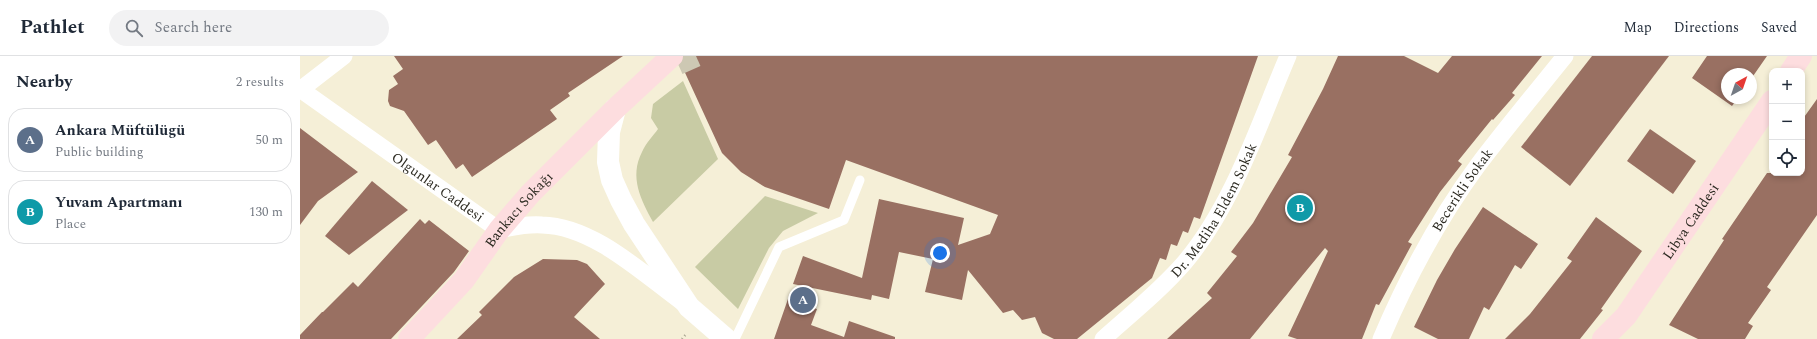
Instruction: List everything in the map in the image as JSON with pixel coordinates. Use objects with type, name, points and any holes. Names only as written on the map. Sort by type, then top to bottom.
[{"type":"main road","points":[[1793,68],[1801,56]]},
{"type":"main road","name":"Bankacı Sokağı","points":[[409,339],[464,280],[499,230],[530,194],[615,109],[638,88],[675,60]]},
{"type":"main road","name":"Libya Caddesi","points":[[1603,339],[1626,316],[1769,104]]},
{"type":"main road","points":[[1624,339],[1626,316]]},
{"type":"street","points":[[300,89],[344,56]]},
{"type":"street","name":"Dr. Mediha Eldem Sokak","points":[[1103,339],[1166,282],[1186,260],[1203,236],[1239,173],[1288,56]]},
{"type":"street","name":"Becerikli Sokak","points":[[1381,339],[1427,244],[1452,205],[1478,166],[1565,56]]},
{"type":"street","name":"Olgunlar Caddesi","points":[[300,89],[499,230],[542,225],[580,234],[626,260],[689,307],[726,339]]},
{"type":"street","name":"Olgunlar Caddesi","points":[[615,109],[609,132],[608,146],[608,162],[612,180],[634,224],[689,307]]},
{"type":"lane","points":[[735,339],[778,247],[844,220],[860,180]]},
{"type":"green space","points":[[683,81],[718,159],[653,222],[644,205],[638,188],[638,161],[645,146],[658,129],[651,118],[653,104]]},
{"type":"green space","points":[[765,196],[818,213],[783,231],[769,248],[738,309],[695,267]]},
{"type":"building","points":[[394,56],[623,56],[568,93],[570,96],[550,110],[557,119],[472,177],[463,164],[456,169],[436,140],[428,145],[404,111],[390,106],[388,101],[389,90],[398,84],[393,76],[403,69]]},
{"type":"building","points":[[684,56],[1258,56],[1200,219],[1194,217],[1188,233],[1183,231],[1177,246],[1171,244],[1166,260],[1160,258],[1152,278],[1077,339],[1054,339],[1042,333],[1035,317],[1022,320],[1013,310],[1003,313],[968,270],[962,300],[925,292],[933,259],[899,252],[889,299],[872,295],[871,300],[793,284],[803,256],[862,278],[879,199],[964,218],[958,245],[990,234],[998,215],[846,160],[829,209],[765,187],[741,172],[722,153],[681,64]]},
{"type":"building","points":[[1338,56],[1404,56],[1438,73],[1452,56],[1542,56],[1512,93],[1515,95],[1493,120],[1492,119],[1458,161],[1462,164],[1440,192],[1408,242],[1412,244],[1379,305],[1376,304],[1362,339],[1297,339],[1288,336],[1328,251],[1325,248],[1250,339],[1167,339],[1212,298],[1207,293],[1237,256],[1231,252],[1253,223],[1292,157],[1288,155],[1323,89]]},
{"type":"building","points":[[1592,56],[1669,56],[1570,186],[1521,147]]},
{"type":"building","points":[[1707,56],[1767,56],[1757,70],[1757,68],[1721,68],[1721,98],[1692,78]]},
{"type":"building","points":[[1817,99],[1817,215],[1767,287],[1771,290],[1748,323],[1753,326],[1745,339],[1698,339],[1669,325],[1724,240],[1722,239],[1767,173],[1769,173],[1769,176],[1805,176],[1805,116]]},
{"type":"building","points":[[300,128],[358,172],[318,201],[300,225]]},
{"type":"building","points":[[1650,129],[1696,161],[1673,194],[1627,161]]},
{"type":"building","points":[[372,181],[408,210],[349,255],[325,236]]},
{"type":"building","points":[[1483,207],[1538,244],[1521,269],[1515,265],[1489,310],[1484,307],[1469,339],[1438,339],[1414,327],[1437,280],[1455,249]]},
{"type":"building","points":[[1596,217],[1642,251],[1601,309],[1603,310],[1580,339],[1505,339],[1530,314],[1572,261],[1567,258]]},
{"type":"building","points":[[420,219],[425,224],[429,220],[469,251],[454,272],[391,339],[300,339],[300,335],[353,282],[358,287]]},
{"type":"building","points":[[543,259],[577,260],[587,264],[605,284],[574,317],[600,339],[457,339],[482,315],[479,312],[514,277]]},
{"type":"building","points":[[788,299],[817,309],[811,325],[844,337],[849,321],[895,337],[895,339],[774,339]]},
{"type":"tunnel","points":[[678,64],[696,56]]},
{"type":"place","name":"Yuvam Apartmanı","points":[[1300,208]]},
{"type":"place","name":"Ankara Müftülügü","points":[[803,300]]}]
